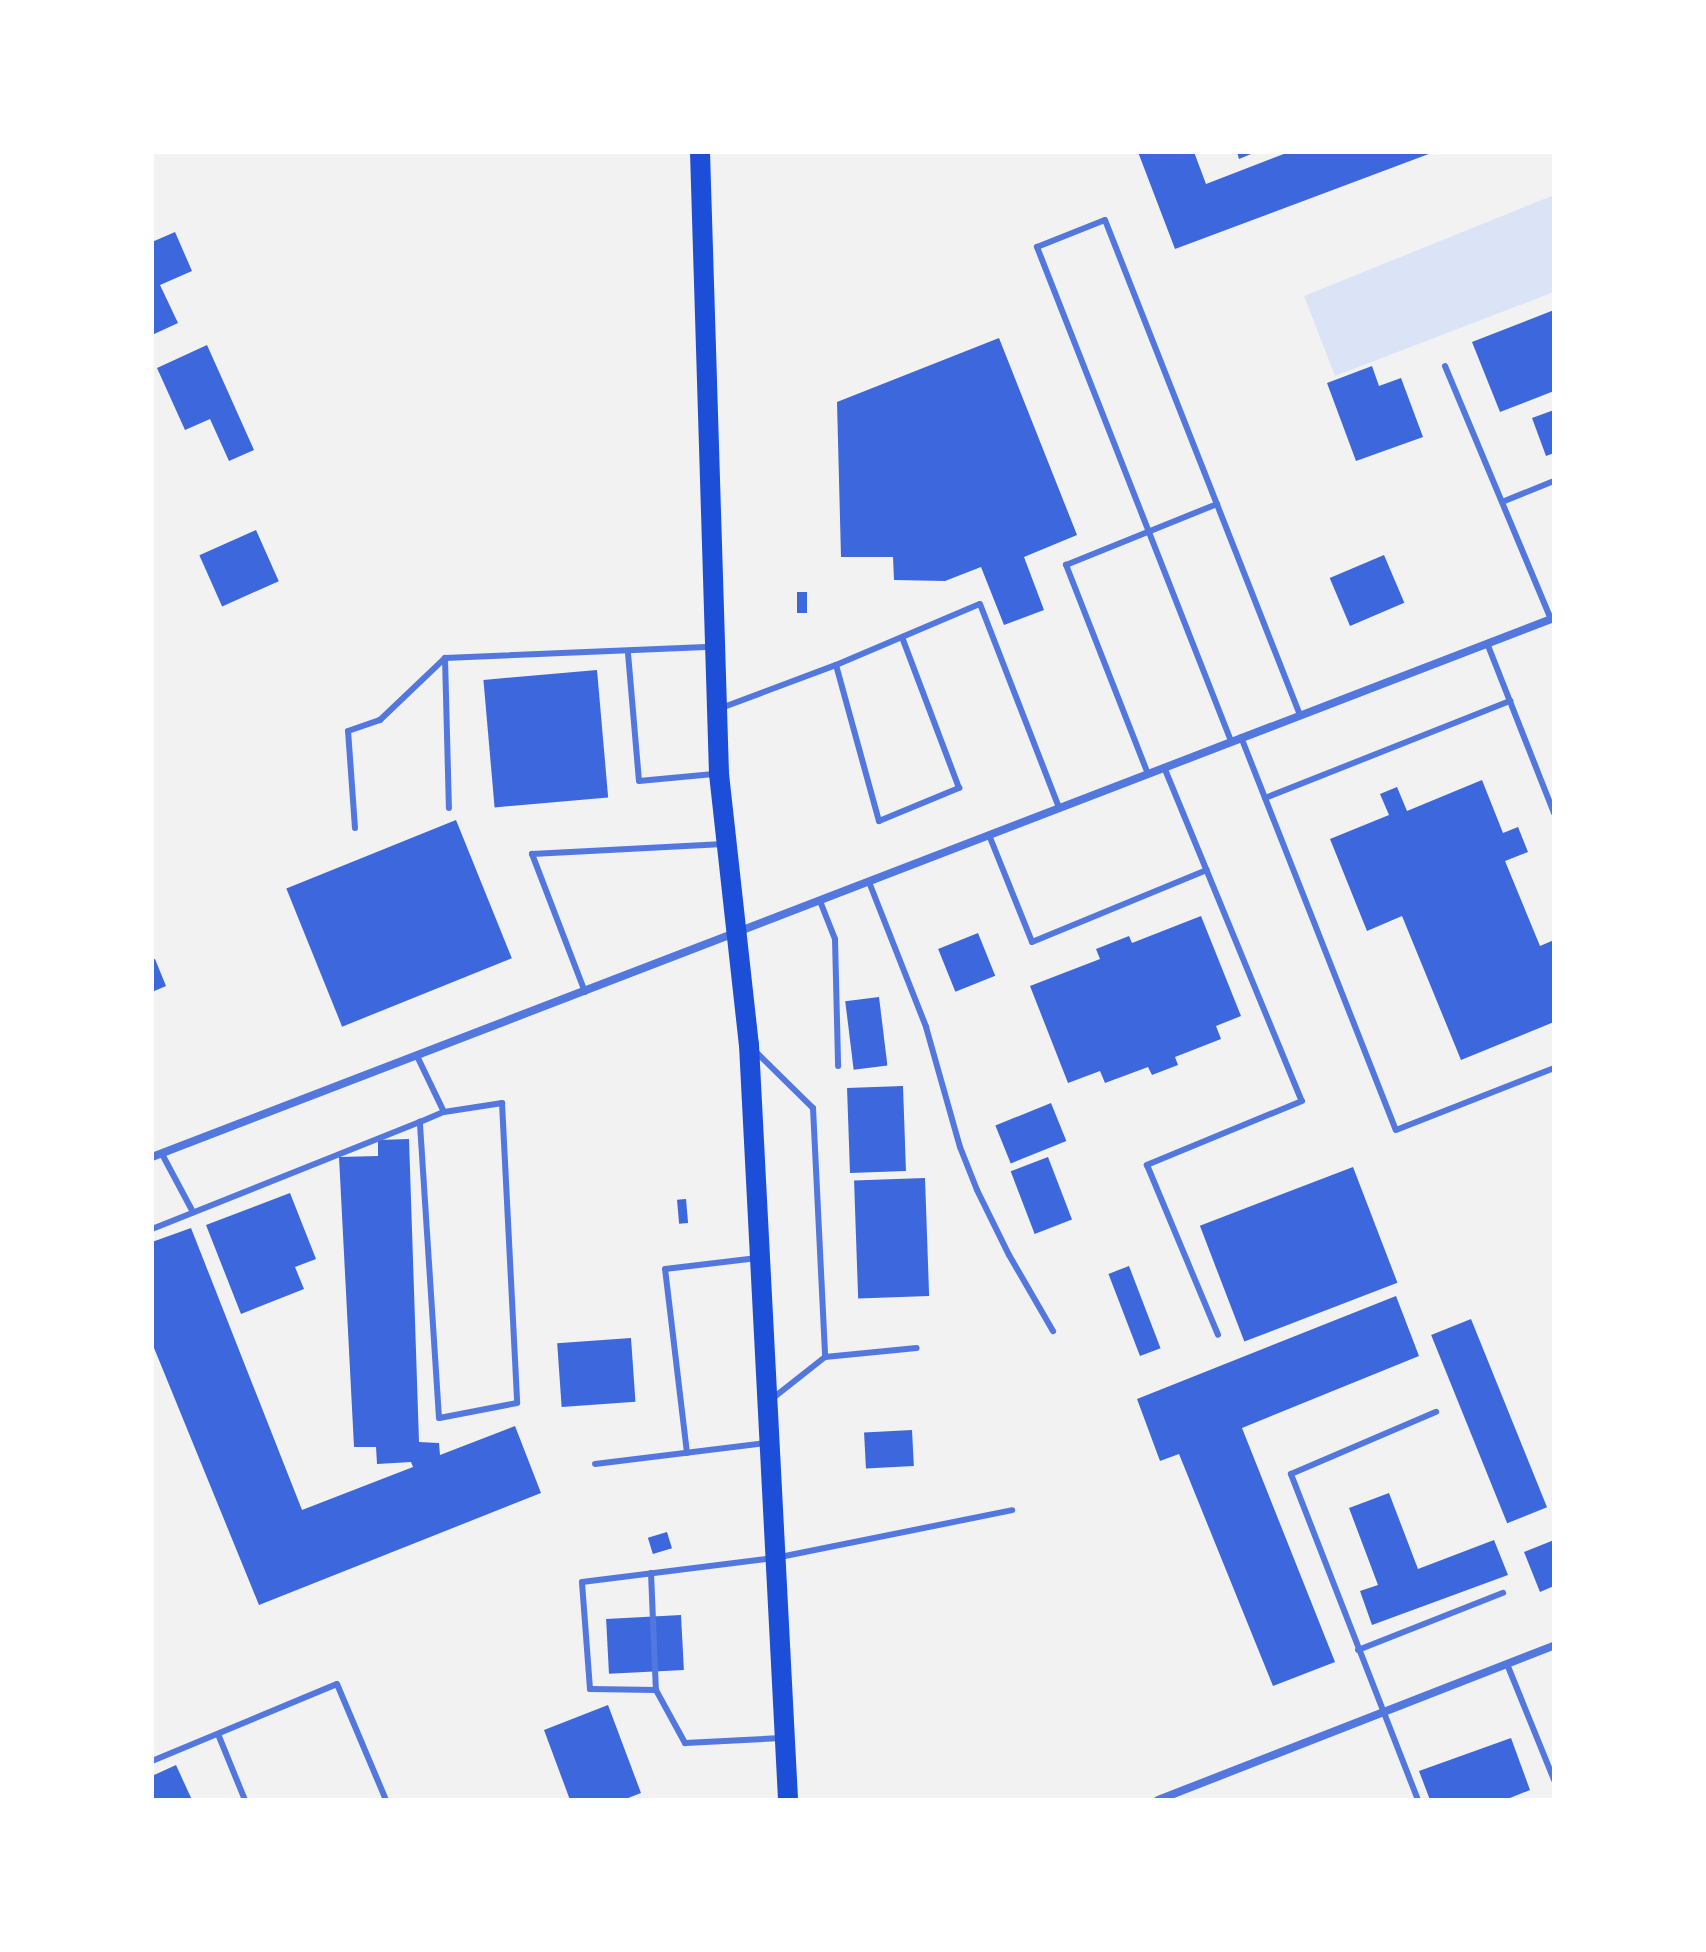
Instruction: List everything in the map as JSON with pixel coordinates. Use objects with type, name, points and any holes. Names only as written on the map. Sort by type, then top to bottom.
[{"type":"main road","points":[[703,154],[719,774],[749,1045],[788,1800]]},
{"type":"street","points":[[152,1157],[1553,618]]},
{"type":"street","points":[[1158,1800],[1554,1646]]},
{"type":"lane","points":[[1231,741],[1037,247],[1105,220],[1300,715]]},
{"type":"lane","points":[[1445,366],[1553,618]]},
{"type":"lane","points":[[1502,502],[1554,481]]},
{"type":"lane","points":[[1148,774],[1066,565],[1217,504]]},
{"type":"lane","points":[[717,709],[836,665],[980,604],[1059,808]]},
{"type":"lane","points":[[836,665],[879,821],[959,788],[902,637]]},
{"type":"lane","points":[[1487,643],[1554,813]]},
{"type":"lane","points":[[355,828],[348,731],[380,720],[445,658],[628,653],[715,646]]},
{"type":"lane","points":[[628,653],[639,781],[719,774]]},
{"type":"lane","points":[[445,658],[449,808]]},
{"type":"lane","points":[[1265,798],[1510,701]]},
{"type":"lane","points":[[1241,737],[1396,1130],[1554,1068]]},
{"type":"lane","points":[[1164,767],[1302,1101],[1147,1165],[1218,1335]]},
{"type":"lane","points":[[989,835],[1032,942],[1207,870]]},
{"type":"lane","points":[[585,992],[532,854],[727,844]]},
{"type":"lane","points":[[869,882],[926,1027],[960,1147],[977,1190],[1009,1255],[1053,1331]]},
{"type":"lane","points":[[820,901],[835,939],[838,1066]]},
{"type":"lane","points":[[749,1045],[813,1108],[825,1357]]},
{"type":"lane","points":[[417,1056],[444,1112]]},
{"type":"lane","points":[[152,1229],[444,1112],[502,1103],[517,1403],[439,1418],[420,1122]]},
{"type":"lane","points":[[162,1154],[193,1212]]},
{"type":"lane","points":[[687,1453],[665,1269],[761,1257]]},
{"type":"lane","points":[[767,1402],[825,1357],[917,1348]]},
{"type":"lane","points":[[1418,1800],[1291,1474],[1436,1412]]},
{"type":"lane","points":[[595,1464],[770,1443]]},
{"type":"lane","points":[[656,1690],[590,1689],[582,1582],[775,1558],[1012,1510]]},
{"type":"lane","points":[[651,1573],[656,1690],[685,1743],[785,1738]]},
{"type":"lane","points":[[1358,1650],[1503,1593]]},
{"type":"lane","points":[[1507,1664],[1554,1780]]},
{"type":"lane","points":[[152,1761],[337,1684],[386,1800]]},
{"type":"lane","points":[[218,1734],[245,1800]]},
{"type":"shaded area","points":[[1554,195],[1554,292],[1335,376],[1304,296]]},
{"type":"building","points":[[1138,152],[1194,152],[1206,184],[1289,152],[1434,152],[1175,249]]},
{"type":"building","points":[[1237,152],[1256,152],[1239,159]]},
{"type":"building","points":[[175,232],[192,271],[160,285],[178,323],[152,335],[152,242]]},
{"type":"building","points":[[1554,310],[1554,391],[1500,412],[1472,342]]},
{"type":"building","points":[[999,338],[1077,535],[1024,557],[1044,610],[1004,625],[981,567],[945,581],[894,580],[893,557],[841,557],[837,402]]},
{"type":"building","points":[[207,345],[254,450],[229,461],[210,419],[185,430],[157,368]]},
{"type":"building","points":[[1372,366],[1379,386],[1401,378],[1423,437],[1356,461],[1327,383]]},
{"type":"building","points":[[1554,410],[1554,453],[1546,456],[1532,418]]},
{"type":"building","points":[[256,530],[279,581],[222,606],[199,555]]},
{"type":"building","points":[[1384,555],[1404,603],[1350,626],[1330,578]]},
{"type":"building","points":[[797,592],[807,592],[807,613],[797,613]]},
{"type":"building","points":[[597,670],[608,798],[495,807],[483,680]]},
{"type":"building","points":[[1482,780],[1503,833],[1518,827],[1528,852],[1505,861],[1540,946],[1554,940],[1554,1022],[1461,1060],[1402,916],[1367,931],[1330,839],[1389,815],[1380,794],[1397,787],[1407,811]]},
{"type":"building","points":[[456,820],[512,958],[342,1027],[286,889]]},
{"type":"building","points":[[1201,916],[1241,1016],[1216,1026],[1221,1039],[1175,1057],[1178,1065],[1152,1075],[1148,1067],[1105,1083],[1100,1071],[1068,1083],[1030,986],[1100,959],[1096,949],[1129,936],[1132,943]]},
{"type":"building","points":[[978,933],[995,976],[955,992],[938,949]]},
{"type":"building","points":[[155,959],[166,986],[152,992],[152,960]]},
{"type":"building","points":[[879,997],[887,1065],[854,1070],[845,1001]]},
{"type":"building","points":[[903,1086],[906,1171],[850,1173],[847,1088]]},
{"type":"building","points":[[1051,1103],[1066,1141],[1011,1163],[995,1125]]},
{"type":"building","points":[[409,1139],[419,1442],[439,1443],[440,1455],[515,1426],[541,1493],[259,1605],[152,1343],[152,1242],[191,1228],[302,1510],[413,1467],[411,1462],[377,1464],[376,1447],[354,1447],[339,1157],[378,1156],[378,1140]]},
{"type":"building","points":[[1048,1157],[1072,1220],[1035,1234],[1011,1171]]},
{"type":"building","points":[[1353,1167],[1397,1283],[1244,1342],[1200,1226]]},
{"type":"building","points":[[925,1178],[929,1296],[858,1298],[854,1180]]},
{"type":"building","points":[[290,1193],[316,1259],[295,1267],[304,1289],[241,1314],[206,1225]]},
{"type":"building","points":[[686,1199],[688,1223],[679,1224],[677,1200]]},
{"type":"building","points":[[1129,1266],[1161,1348],[1140,1356],[1108,1274]]},
{"type":"building","points":[[1396,1296],[1419,1356],[1242,1428],[1335,1662],[1273,1686],[1179,1454],[1160,1461],[1137,1399]]},
{"type":"building","points":[[1471,1319],[1547,1507],[1507,1523],[1431,1335]]},
{"type":"building","points":[[631,1338],[635,1402],[562,1407],[557,1343]]},
{"type":"building","points":[[912,1430],[914,1466],[866,1468],[864,1433]]},
{"type":"building","points":[[1389,1493],[1418,1569],[1494,1540],[1508,1575],[1372,1625],[1360,1591],[1378,1585],[1349,1508]]},
{"type":"building","points":[[667,1532],[672,1548],[653,1554],[648,1538]]},
{"type":"building","points":[[1554,1540],[1554,1586],[1540,1592],[1524,1552]]},
{"type":"building","points":[[681,1615],[684,1670],[609,1674],[606,1619]]},
{"type":"building","points":[[608,1705],[641,1793],[623,1800],[570,1800],[544,1730]]},
{"type":"building","points":[[1511,1738],[1530,1790],[1505,1800],[1430,1800],[1419,1771]]},
{"type":"building","points":[[176,1765],[192,1800],[152,1800],[152,1776]]}]
